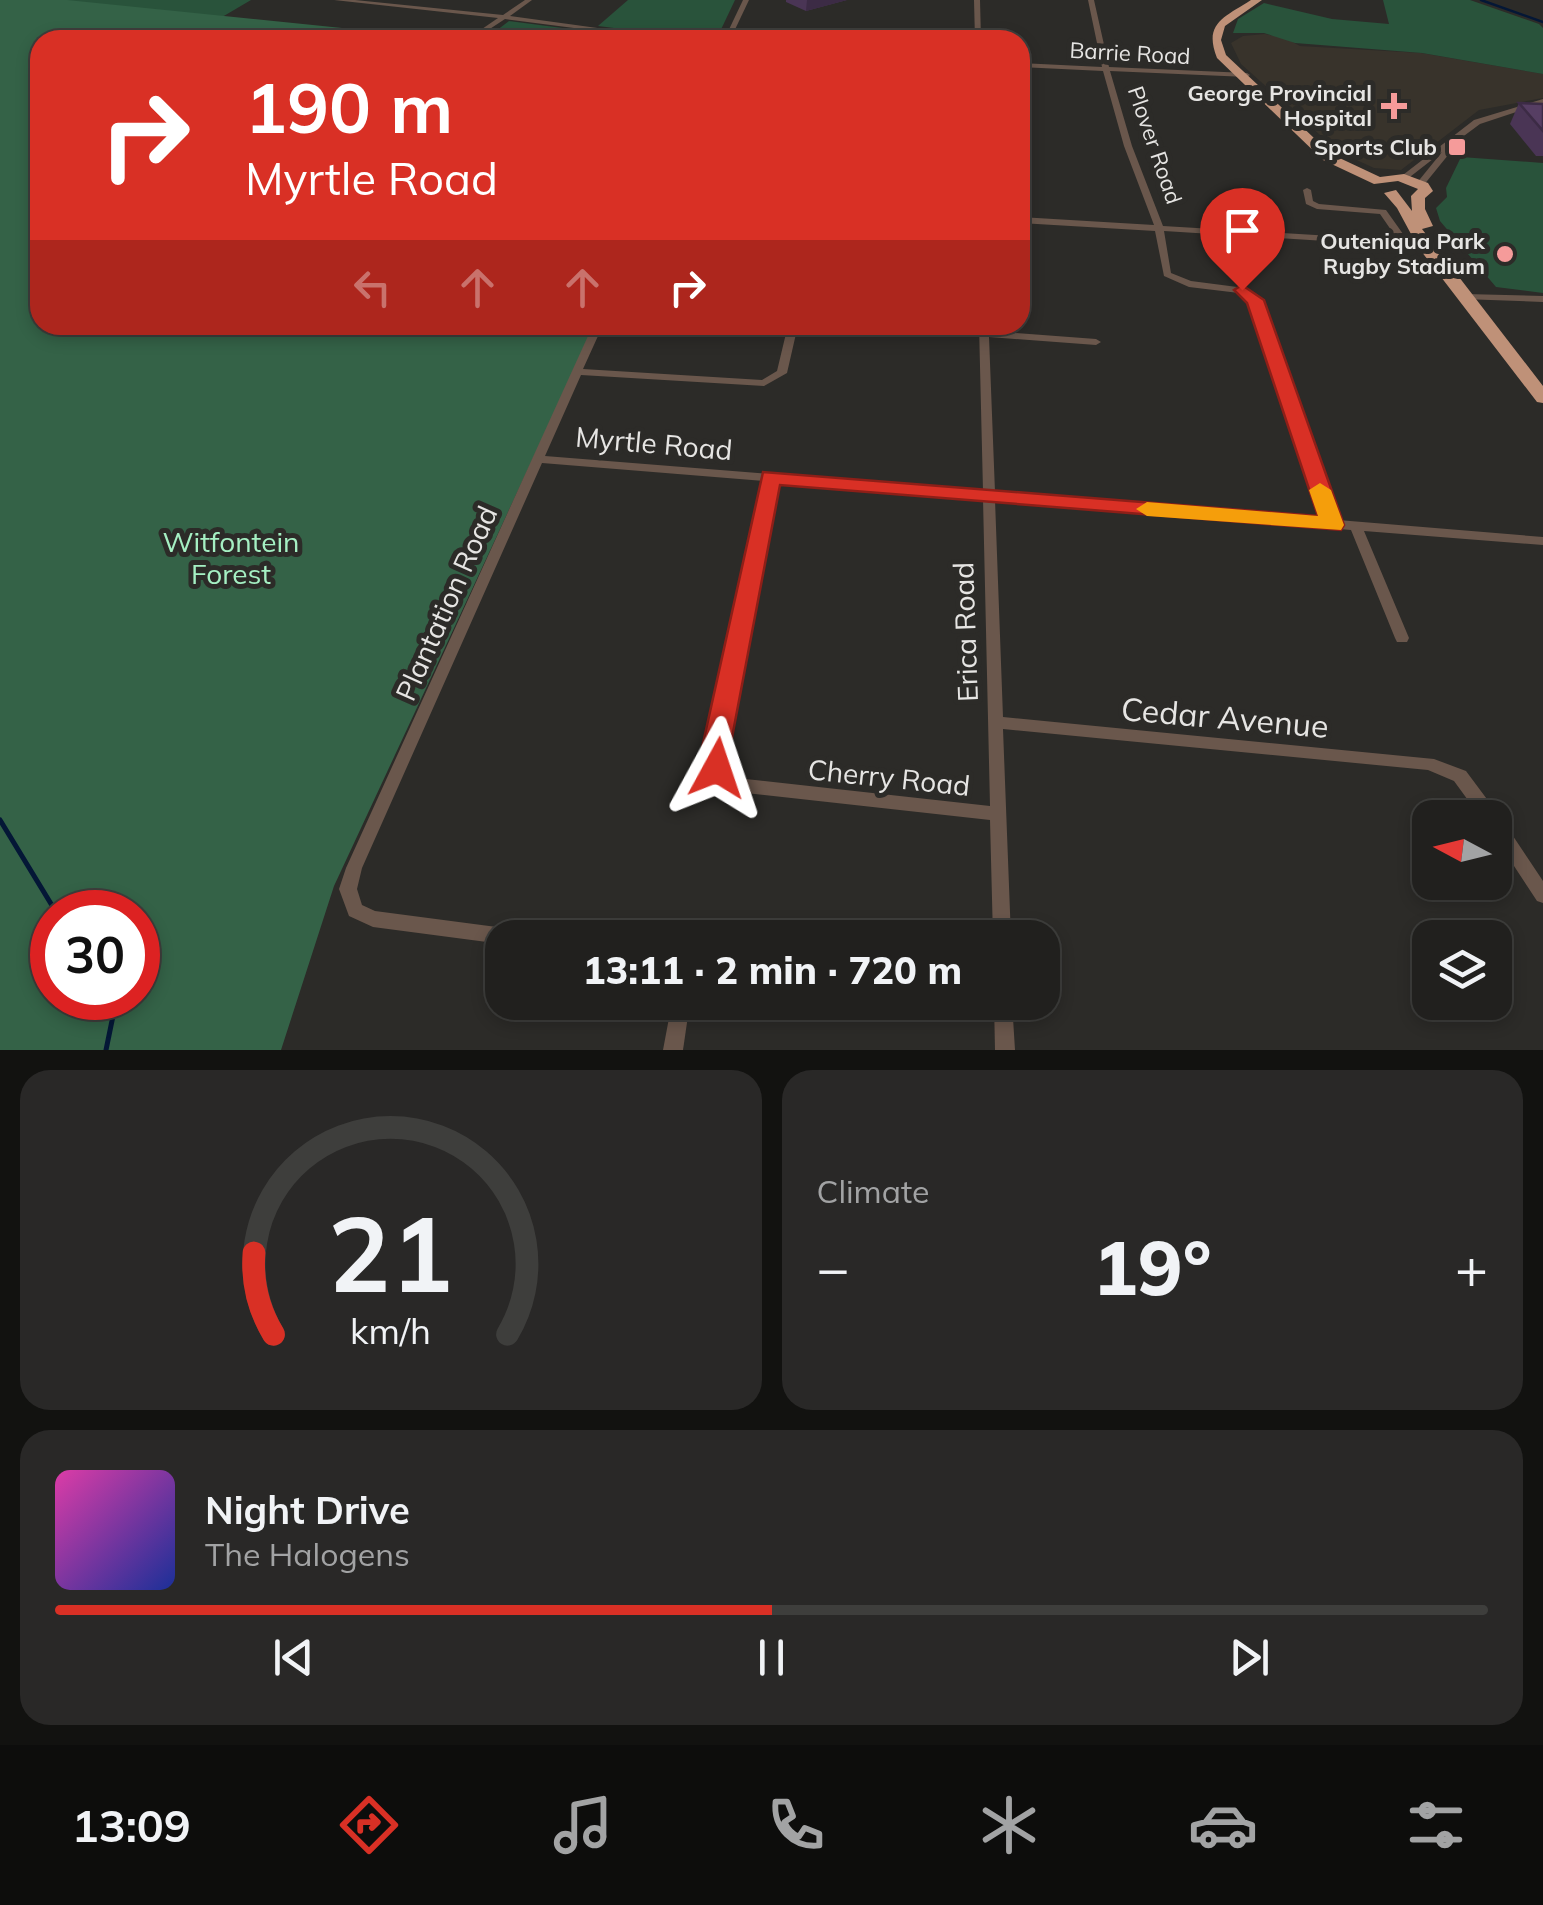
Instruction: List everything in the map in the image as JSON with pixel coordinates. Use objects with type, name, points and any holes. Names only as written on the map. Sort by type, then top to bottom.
[{"type":"highway","points":[[1257,0],[1237,13],[1226,28],[1226,45],[1242,75],[1327,157],[1385,184],[1420,190]]},
{"type":"highway","points":[[1385,184],[1403,178],[1420,190]]},
{"type":"highway","points":[[1385,184],[1543,398]]},
{"type":"highway","points":[[1420,190],[1418,208],[1430,244]]},
{"type":"street","points":[[342,0],[609,30]]},
{"type":"street","points":[[484,30],[529,0]]},
{"type":"street","points":[[732,30],[746,0]]},
{"type":"street","points":[[977,0],[978,30]]},
{"type":"street","name":"Plover Road","points":[[1091,0],[1128,146],[1159,228],[1165,268],[1171,278],[1189,284],[1236,288],[1255,300],[1332,525]]},
{"type":"street","name":"Barrie Road","points":[[1030,65],[1242,75]]},
{"type":"street","points":[[1403,178],[1458,134],[1543,101]]},
{"type":"street","points":[[1420,190],[1445,152],[1491,118]]},
{"type":"street","points":[[1306,190],[1314,205],[1382,212],[1405,242]]},
{"type":"street","points":[[1030,221],[1430,244]]},
{"type":"street","points":[[1470,297],[1543,299]]},
{"type":"street","points":[[1030,334],[1096,342]]},
{"type":"street","name":"Plantation Road","points":[[485,934],[372,920],[355,910],[348,889],[354,868],[593,335]]},
{"type":"street","points":[[576,372],[764,384],[782,373],[791,335]]},
{"type":"street","name":"Erica Road","points":[[984,335],[1001,920]]},
{"type":"street","name":"Myrtle Road","points":[[538,459],[1543,541]]},
{"type":"street","name":"Cherry Road","points":[[770,477],[716,748],[717,768],[732,783],[746,786],[998,814]]},
{"type":"street","points":[[1356,527],[1402,638]]},
{"type":"street","name":"Cedar Avenue","points":[[994,722],[1429,764],[1450,770],[1468,784],[1479,800]]},
{"type":"street","points":[[1512,848],[1543,895]]},
{"type":"street","points":[[673,1050],[678,1020]]},
{"type":"street","points":[[1004,1020],[1005,1050]]},
{"type":"shaded area","name":"George Provincial Hospital","points":[[1265,34],[1300,46],[1421,53],[1543,74],[1543,98],[1479,110],[1401,170],[1374,168],[1339,152],[1241,64],[1231,43],[1243,36]]},
{"type":"green space","name":"Witfontein Forest","points":[[0,0],[67,0],[362,30],[30,30],[30,335],[590,335],[334,886],[281,1050],[0,1050]]},
{"type":"green space","points":[[59,0],[251,0],[217,20],[214,30],[173,30]]},
{"type":"green space","points":[[628,0],[735,0],[721,30],[598,26]]},
{"type":"green space","points":[[1383,0],[1470,0],[1539,24],[1543,28],[1543,74],[1422,53],[1295,43],[1264,33],[1233,33],[1238,19],[1264,3],[1332,19],[1389,24]]},
{"type":"green space","points":[[509,21],[578,30],[497,30]]},
{"type":"green space","name":"Outeniqua Park Rugby Stadium","points":[[1461,157],[1543,163],[1543,293],[1496,287],[1440,221],[1436,208],[1447,197],[1446,188]]},
{"type":"building","points":[[1519,103],[1543,104],[1543,131]]},
{"type":"waterway","points":[[1481,0],[1543,22]]},
{"type":"waterway","points":[[0,820],[43,890]]},
{"type":"waterway","points":[[106,1050],[112,1020]]},
{"type":"slow traffic","points":[[1147,509],[1332,525],[1320,490]]},
{"type":"place","name":"George Provincial Hospital","points":[[1394,106]]},
{"type":"place","name":"Sports Club","points":[[1457,147]]},
{"type":"place","name":"Outeniqua Park Rugby Stadium","points":[[1505,254]]},
{"type":"route","points":[[717,768],[716,748],[770,477],[1332,525],[1255,300],[1242,290]]}]
